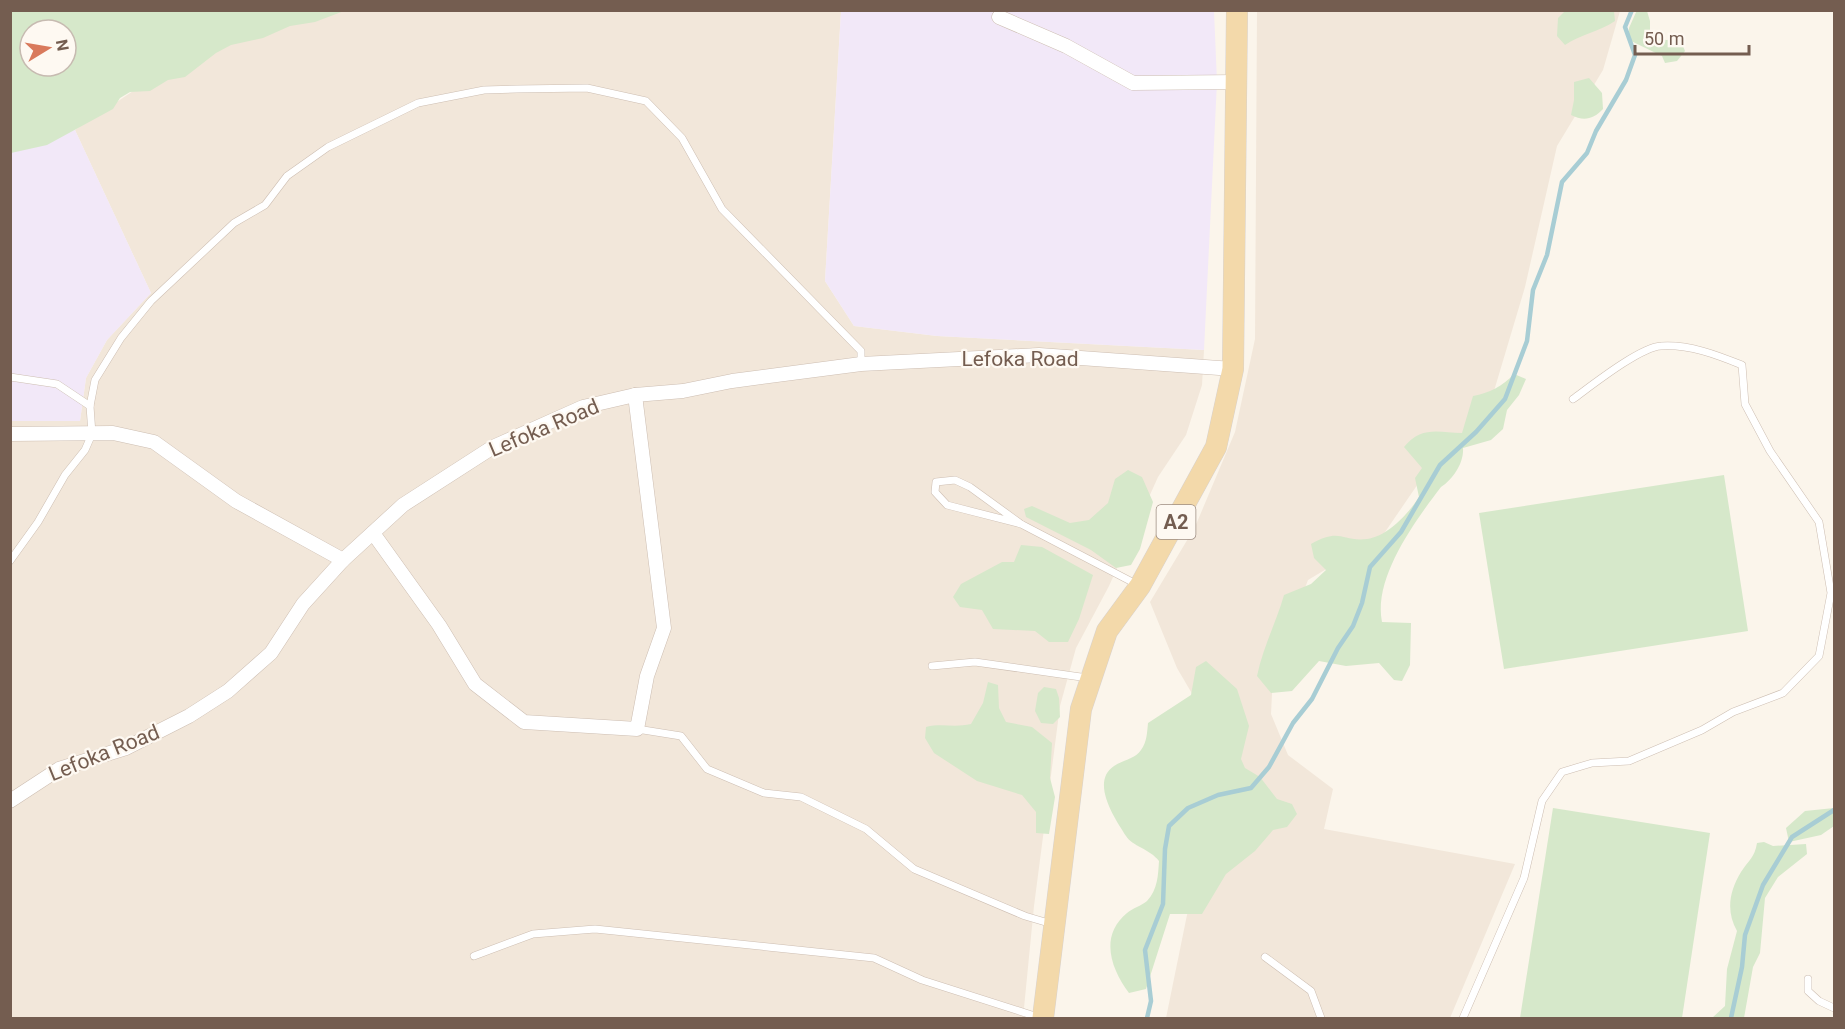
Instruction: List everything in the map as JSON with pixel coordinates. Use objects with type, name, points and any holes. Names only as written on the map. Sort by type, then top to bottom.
[{"type":"main road","name":"A2","points":[[1042,1018],[1081,709],[1107,631],[1140,586],[1216,447],[1233,369],[1237,10]]},
{"type":"street","points":[[999,17],[1066,46],[1133,83],[1237,82]]},
{"type":"street","name":"Lefoka Road","points":[[10,801],[59,769],[126,748],[189,716],[228,691],[271,653],[303,604],[343,560],[403,505],[493,447],[583,407],[635,396],[861,364],[1039,355],[1233,369]]},
{"type":"street","points":[[373,533],[440,625],[475,684],[524,722],[637,729],[647,676],[664,628],[635,396]]},
{"type":"street","points":[[10,434],[113,433],[154,442],[236,501],[343,560]]},
{"type":"lane","points":[[10,561],[38,522],[65,475],[86,450],[92,434],[90,406],[95,380],[121,338],[151,301],[234,223],[265,205],[287,176],[328,147],[378,120],[418,103],[484,90],[587,88],[646,101],[682,138],[722,209],[861,351],[861,364]]},
{"type":"lane","points":[[1463,1018],[1524,878],[1542,801],[1562,772],[1592,764],[1629,761],[1702,730],[1733,712],[1784,693],[1819,656],[1831,593],[1819,522],[1770,451],[1745,404],[1742,365],[1711,352],[1659,345],[1618,366],[1573,399]]},
{"type":"lane","points":[[10,377],[57,384],[90,406]]},
{"type":"lane","points":[[1021,524],[947,504],[935,492],[936,482],[955,480],[1021,524],[1140,586]]},
{"type":"lane","points":[[932,666],[975,662],[1091,678]]},
{"type":"lane","points":[[637,729],[681,736],[707,769],[764,794],[801,797],[866,829],[914,869],[1025,916],[1055,925]]},
{"type":"lane","points":[[474,956],[533,934],[595,929],[874,958],[922,980],[1042,1018]]},
{"type":"lane","points":[[1265,957],[1311,991],[1321,1018]]},
{"type":"lane","points":[[1808,980],[1808,991],[1819,1001],[1834,1008]]},
{"type":"shaded area","points":[[300,11],[841,11],[825,281],[854,326],[937,336],[1204,350],[1202,385],[1186,435],[1158,477],[1109,586],[1076,648],[1060,706],[1034,906],[1023,1018],[11,1018],[11,421],[80,421],[86,378],[107,340],[151,293],[75,130],[160,73]]},
{"type":"shaded area","points":[[841,11],[1214,11],[1217,82],[1204,350],[937,336],[854,326],[825,281]]},
{"type":"shaded area","points":[[1257,11],[1620,11],[1603,70],[1557,146],[1525,287],[1491,401],[1422,478],[1383,535],[1308,580],[1273,673],[1271,714],[1288,755],[1333,789],[1324,829],[1515,864],[1450,1018],[1166,1018],[1209,807],[1211,726],[1177,668],[1150,602],[1195,527],[1235,432],[1255,339]]},
{"type":"shaded area","points":[[75,130],[151,293],[107,340],[86,378],[80,421],[11,421],[11,146]]},
{"type":"green space","points":[[11,10],[344,11],[315,22],[290,26],[263,38],[231,45],[216,53],[185,77],[168,80],[150,91],[130,92],[120,98],[113,109],[47,145],[11,153]]},
{"type":"green space","points":[[1637,10],[1647,11],[1650,34],[1666,40],[1680,39],[1685,51],[1677,61],[1665,63],[1662,56],[1629,40],[1629,28]]},
{"type":"green space","points":[[1565,11],[1614,11],[1615,21],[1565,45],[1557,36],[1558,18]]},
{"type":"green space","points":[[1589,78],[1602,93],[1603,109],[1592,117],[1584,119],[1575,117],[1571,115],[1574,82]]},
{"type":"green space","points":[[1514,374],[1526,379],[1519,395],[1507,410],[1503,429],[1491,440],[1463,448],[1462,459],[1457,470],[1441,487],[1420,516],[1398,551],[1390,569],[1381,605],[1382,622],[1411,623],[1410,665],[1402,681],[1394,680],[1379,663],[1346,666],[1319,661],[1292,691],[1271,693],[1257,676],[1284,595],[1311,584],[1326,570],[1314,558],[1311,544],[1329,536],[1367,539],[1390,529],[1419,497],[1415,478],[1422,468],[1404,447],[1410,440],[1423,433],[1437,431],[1462,433],[1473,396],[1495,388]]},
{"type":"green space","points":[[1128,470],[1142,477],[1153,502],[1140,549],[1131,565],[1116,568],[1091,550],[1026,517],[1024,509],[1032,506],[1070,523],[1089,520],[1108,503],[1115,479]]},
{"type":"green space","points":[[1724,475],[1748,631],[1504,669],[1479,513]]},
{"type":"green space","points":[[1021,545],[1042,547],[1093,575],[1079,619],[1068,642],[1049,642],[1035,631],[993,629],[982,610],[960,607],[953,597],[961,584],[1002,562],[1014,562]]},
{"type":"green space","points":[[1206,661],[1237,689],[1249,726],[1241,759],[1245,768],[1260,777],[1277,799],[1292,804],[1297,814],[1287,827],[1273,830],[1255,851],[1226,874],[1202,914],[1170,914],[1146,989],[1129,993],[1113,963],[1111,942],[1113,932],[1118,922],[1127,913],[1145,903],[1151,896],[1157,882],[1159,861],[1126,836],[1107,801],[1104,781],[1107,773],[1114,766],[1141,750],[1146,741],[1148,723],[1191,695],[1196,667]]},
{"type":"green space","points":[[988,682],[998,685],[999,708],[1006,722],[1032,727],[1052,743],[1050,778],[1055,797],[1049,834],[1036,833],[1036,812],[1022,795],[977,781],[934,753],[925,738],[926,727],[971,724],[983,703]]},
{"type":"green space","points":[[1044,687],[1056,689],[1059,698],[1060,717],[1053,724],[1041,723],[1035,711],[1038,693]]},
{"type":"green space","points":[[1553,808],[1710,833],[1682,1018],[1520,1018]]},
{"type":"green space","points":[[1834,808],[1834,826],[1821,835],[1789,842],[1786,828],[1805,811]]},
{"type":"green space","points":[[1764,842],[1773,846],[1806,844],[1807,854],[1778,877],[1765,898],[1760,953],[1753,967],[1744,1018],[1712,1018],[1725,1006],[1727,969],[1737,931],[1730,909],[1734,887],[1753,855],[1757,843]]},
{"type":"waterway","points":[[1147,1018],[1151,1001],[1145,950],[1163,904],[1165,849],[1169,826],[1188,808],[1218,795],[1251,788],[1269,767],[1293,723],[1312,699],[1338,648],[1353,626],[1362,603],[1370,567],[1401,532],[1440,465],[1476,432],[1505,399],[1527,341],[1533,290],[1547,255],[1562,182],[1587,153],[1596,131],[1626,80],[1635,55],[1625,27],[1632,10]]},
{"type":"waterway","points":[[1731,1018],[1742,967],[1745,935],[1763,885],[1792,837],[1834,810]]}]
